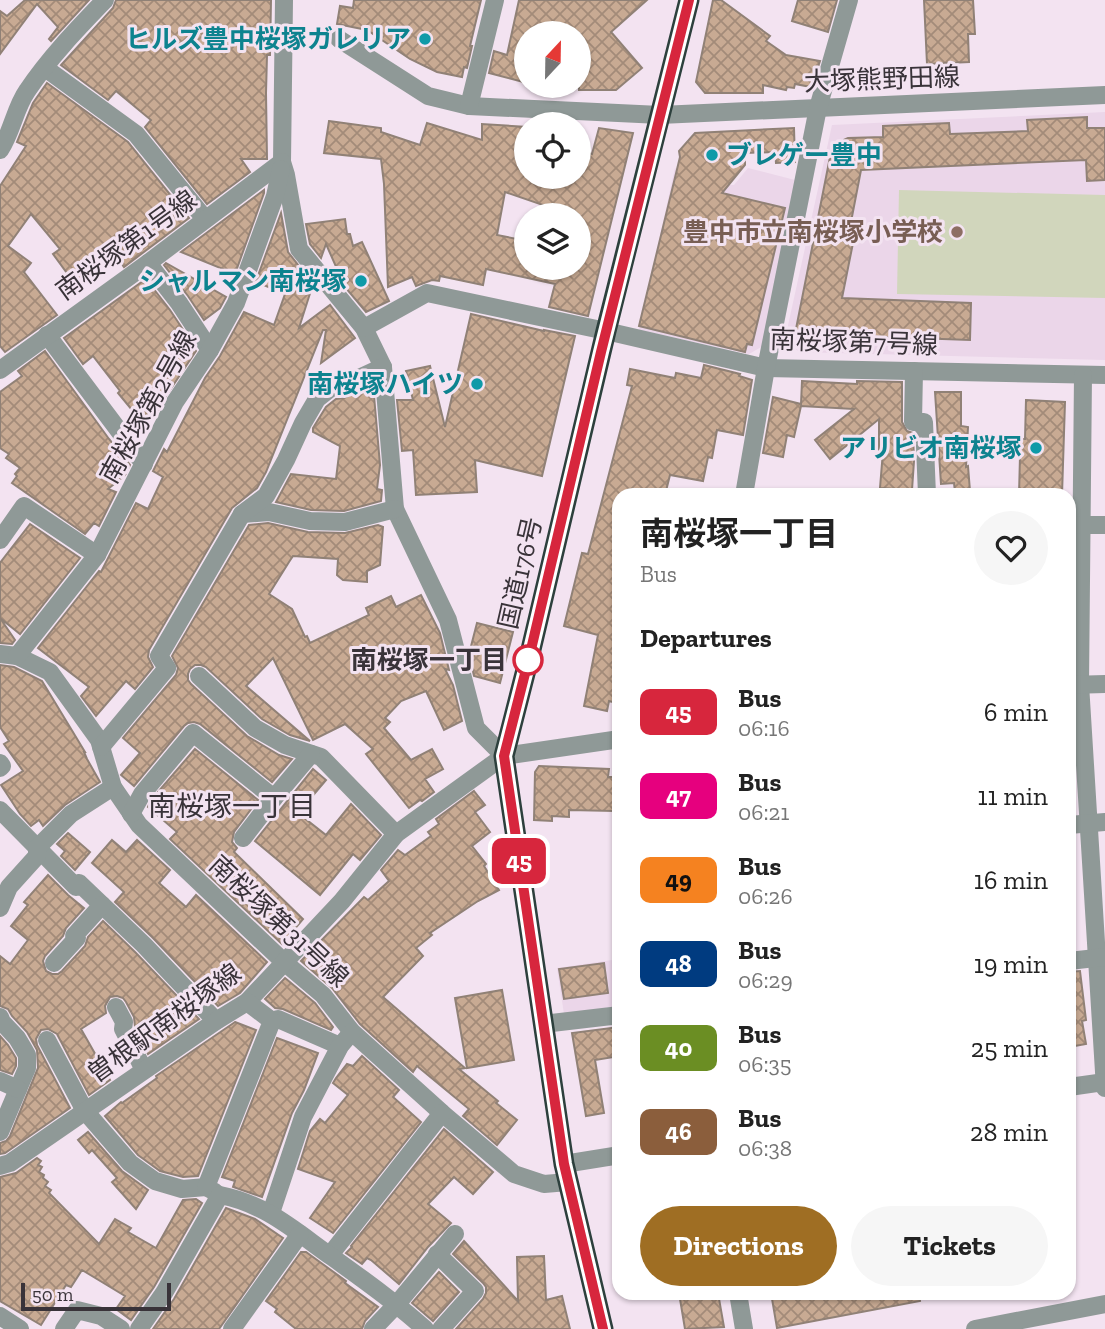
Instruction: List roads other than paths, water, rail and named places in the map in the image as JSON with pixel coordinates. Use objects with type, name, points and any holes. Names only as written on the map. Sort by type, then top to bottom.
[{"type":"highway","name":"国道176号","points":[[603,1329],[566,1173],[504,756],[689,0]]},
{"type":"street","points":[[2,143],[25,93],[105,0]]},
{"type":"street","points":[[284,0],[282,162],[299,250],[364,328],[383,367],[395,509],[448,620],[477,728],[504,756]]},
{"type":"street","points":[[469,106],[495,0]]},
{"type":"street","points":[[745,488],[766,368],[818,108],[849,0]]},
{"type":"street","name":"大塚熊野田線","points":[[339,38],[428,96],[469,106],[660,115],[1105,95]]},
{"type":"street","points":[[45,68],[136,134],[205,219]]},
{"type":"street","name":"南桜塚第1号線","points":[[0,370],[282,162]]},
{"type":"street","name":"南桜塚第2号線","points":[[9,655],[97,555],[175,402],[210,350],[236,303],[275,196],[282,162]]},
{"type":"street","points":[[148,263],[210,350]]},
{"type":"street","name":"南桜塚第7号線","points":[[364,328],[427,293],[766,368],[1105,375]]},
{"type":"street","points":[[47,335],[144,464]]},
{"type":"street","points":[[101,747],[167,668],[159,656],[242,514],[265,496],[317,399],[331,388],[383,367]]},
{"type":"street","points":[[914,371],[913,422],[923,422],[927,488]]},
{"type":"street","points":[[1076,653],[1083,375]]},
{"type":"street","points":[[0,540],[24,506],[97,555]]},
{"type":"street","points":[[242,514],[269,512],[310,522],[345,522],[395,509]]},
{"type":"street","points":[[1080,525],[1105,525]]},
{"type":"street","name":"南桜塚第31号線","points":[[9,655],[50,672],[99,740],[113,788],[139,825],[284,962],[323,995],[346,1039],[442,1113],[514,1174],[544,1184],[612,1157]]},
{"type":"street","points":[[199,676],[256,728],[285,746],[321,757],[396,835]]},
{"type":"street","points":[[1076,685],[1105,684]]},
{"type":"street","points":[[1076,696],[1101,957],[1105,1088]]},
{"type":"street","points":[[131,814],[142,794],[193,733],[274,798]]},
{"type":"street","name":"曽根駅南桜塚線","points":[[0,1166],[10,1163],[247,1002],[342,901],[396,835],[504,756],[612,740]]},
{"type":"street","points":[[243,838],[311,754]]},
{"type":"street","points":[[0,908],[9,887],[37,856],[37,848],[71,814],[113,788]]},
{"type":"street","points":[[0,810],[76,887],[79,883],[144,945],[216,1021]]},
{"type":"street","points":[[54,963],[102,905]]},
{"type":"street","points":[[1076,960],[1101,957]]},
{"type":"street","points":[[247,1002],[272,1021]]},
{"type":"street","points":[[116,1007],[124,1022],[123,1029],[144,1070]]},
{"type":"street","points":[[0,1017],[27,1055],[27,1068],[0,1132]]},
{"type":"street","points":[[542,1024],[612,1017]]},
{"type":"street","points":[[271,1213],[303,1117],[346,1039],[278,1019],[272,1021]]},
{"type":"street","points":[[139,1329],[164,1293],[213,1191],[272,1021]]},
{"type":"street","points":[[47,1041],[85,1111],[130,1163],[155,1181],[182,1189],[213,1191],[271,1213],[397,1304],[425,1329]]},
{"type":"street","points":[[0,1082],[18,1089]]},
{"type":"street","points":[[1076,1086],[1105,1082]]},
{"type":"street","points":[[330,1255],[442,1113]]},
{"type":"street","points":[[232,1329],[300,1234]]},
{"type":"street","points":[[373,1329],[455,1234]]},
{"type":"street","points":[[437,1254],[475,1291],[441,1329]]},
{"type":"street","points":[[739,1300],[744,1329]]},
{"type":"street","points":[[975,1329],[1105,1304]]},
{"type":"street","points":[[64,1329],[77,1310],[101,1317],[121,1329]]},
{"type":"street","points":[[0,1316],[20,1329]]},
{"type":"place","name":"ヒルズ豊中桜塚ガレリア","points":[[425,39]]},
{"type":"place","name":"ブレゲー豊中","points":[[712,155]]},
{"type":"place","name":"豊中市立南桜塚小学校","points":[[957,232]]},
{"type":"place","name":"シャルマン南桜塚","points":[[361,281]]},
{"type":"place","name":"南桜塚ハイツ","points":[[477,384]]},
{"type":"place","name":"アリビオ南桜塚","points":[[1036,448]]},
{"type":"place","name":"南桜塚一丁目","points":[[528,660]]},
{"type":"district","name":"南桜塚一丁目","points":[[232,806]]}]
